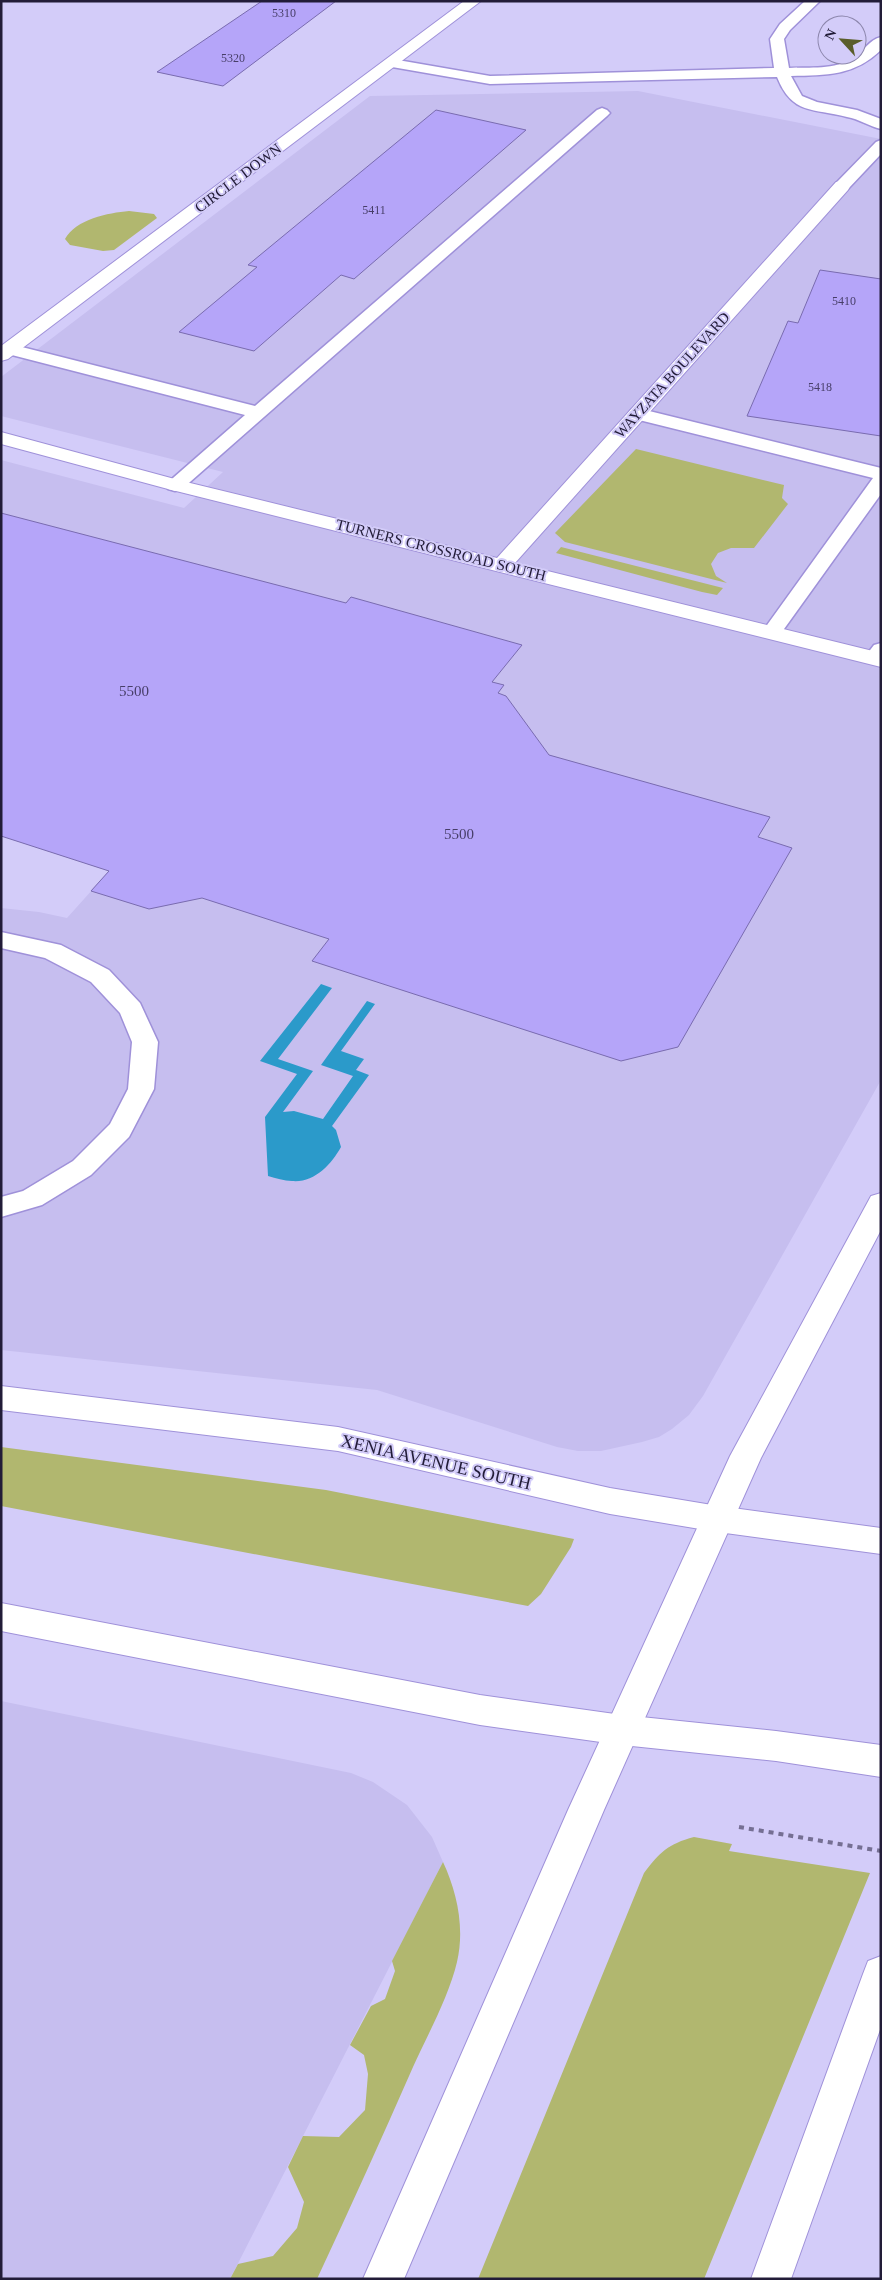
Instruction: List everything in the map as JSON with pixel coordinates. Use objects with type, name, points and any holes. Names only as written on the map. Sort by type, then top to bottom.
[{"type":"main road","name":"CIRCLE DOWN","points":[[6,352],[474,1]]},
{"type":"main road","name":"WAYZATA BOULEVARD","points":[[502,565],[842,186]]},
{"type":"main road","name":"TURNERS CROSSROAD SOUTH","points":[[1,438],[176,485],[772,632],[879,656]]},
{"type":"main road","points":[[383,2279],[622,1730],[754,1441],[881,1203]]},
{"type":"main road","name":"XENIA AVENUE SOUTH","points":[[1,1398],[338,1439],[610,1501],[718,1519],[875,1540]]},
{"type":"main road","points":[[1,1617],[480,1710],[622,1730],[776,1746],[881,1761]]},
{"type":"main road","points":[[772,2279],[881,1974]]},
{"type":"lane","points":[[813,1],[785,27],[777,39],[782,72],[789,89],[797,99],[813,106],[852,114],[881,124]]},
{"type":"lane","points":[[392,63],[490,80],[827,71],[847,68],[861,61],[881,41]]},
{"type":"lane","points":[[176,485],[602,113]]},
{"type":"lane","points":[[842,186],[881,145]]},
{"type":"lane","points":[[6,352],[260,413]]},
{"type":"lane","points":[[637,414],[881,474]]},
{"type":"lane","points":[[772,632],[881,480]]},
{"type":"lane","points":[[1,940],[52,951],[100,976],[131,1009],[145,1042],[141,1089],[120,1130],[82,1168],[32,1198],[1,1207]]},
{"type":"path","points":[[740,1827],[881,1851]]},
{"type":"shaded area","points":[[638,91],[881,139],[881,1080],[703,1396],[689,1415],[659,1437],[601,1451],[578,1451],[557,1447],[377,1390],[1,1350],[1,908],[39,912],[67,918],[110,870],[1,835],[1,460],[184,508],[223,472],[1,416],[1,377],[370,96]]},
{"type":"shaded area","points":[[1,1701],[351,1773],[373,1782],[407,1805],[432,1837],[443,1862],[230,2279],[1,2279]]},
{"type":"green space","points":[[129,211],[154,214],[157,218],[114,250],[103,251],[70,245],[65,239],[77,226],[93,218]]},
{"type":"green space","points":[[636,449],[784,485],[782,498],[788,504],[754,548],[731,548],[718,553],[711,564],[716,576],[727,583],[565,542],[555,533]]},
{"type":"green space","points":[[561,547],[723,588],[717,595],[702,592],[556,553]]},
{"type":"green space","points":[[1,1447],[326,1490],[574,1539],[571,1547],[541,1594],[528,1606],[1,1506]]},
{"type":"green space","points":[[694,1837],[732,1844],[729,1851],[870,1873],[704,2279],[478,2279],[644,1873],[665,1850]]},
{"type":"green space","points":[[443,1862],[456,1898],[460,1923],[457,1962],[438,2015],[317,2279],[230,2279],[238,2264],[273,2256],[297,2228],[304,2202],[288,2167],[303,2136],[339,2137],[365,2110],[368,2074],[364,2055],[350,2045],[371,2006],[385,1999],[395,1971],[392,1961]]},
{"type":"water","points":[[321,984],[332,988],[278,1059],[313,1071],[283,1112],[294,1111],[323,1119],[353,1076],[321,1065],[367,1001],[375,1004],[341,1051],[364,1059],[356,1070],[369,1075],[332,1126],[336,1130],[341,1147],[332,1160],[321,1172],[308,1179],[300,1181],[283,1180],[268,1176],[265,1117],[297,1074],[260,1061]]},
{"type":"building","points":[[262,1],[336,1],[223,86],[157,72]]},
{"type":"building","points":[[436,110],[526,130],[354,279],[341,275],[254,351],[179,332],[257,267],[248,265]]},
{"type":"building","points":[[820,270],[881,279],[881,436],[747,416],[788,321],[798,323]]},
{"type":"building","points":[[1,513],[346,603],[351,597],[522,645],[492,682],[504,685],[498,693],[506,696],[549,755],[770,817],[758,837],[792,848],[678,1047],[621,1061],[312,961],[329,939],[202,898],[149,909],[91,891],[109,871],[1,836]]}]
